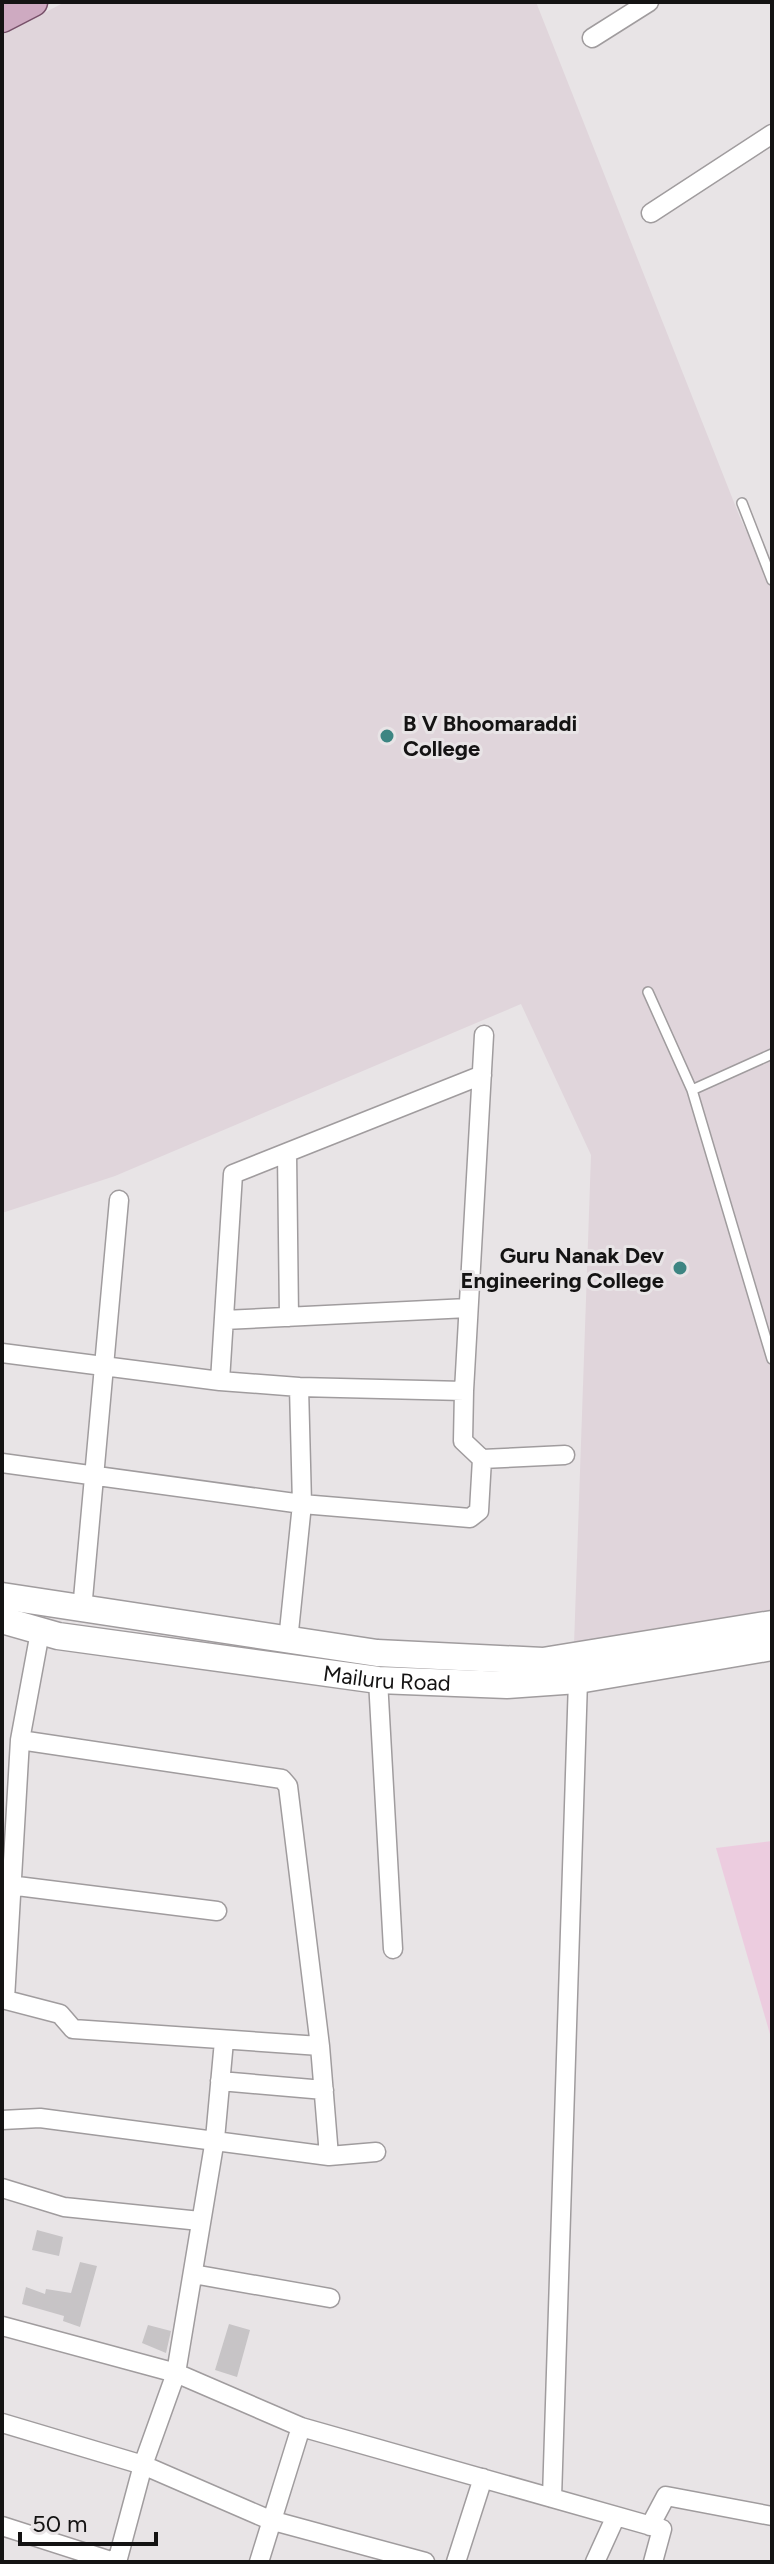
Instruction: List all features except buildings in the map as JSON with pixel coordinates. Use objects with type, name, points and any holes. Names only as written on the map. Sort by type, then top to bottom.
[{"type":"main road","points":[[2,18],[33,2]]},
{"type":"street","points":[[592,38],[649,2]]},
{"type":"street","points":[[651,213],[772,134]]},
{"type":"street","points":[[484,1035],[463,1441],[482,1459],[565,1455]]},
{"type":"street","points":[[220,1381],[233,1174],[482,1075]]},
{"type":"street","points":[[287,1153],[289,1317]]},
{"type":"street","points":[[82,1610],[119,1200]]},
{"type":"street","points":[[224,1320],[468,1308]]},
{"type":"street","points":[[2,1353],[220,1381],[299,1387],[464,1391]]},
{"type":"street","points":[[288,1641],[302,1504],[299,1387]]},
{"type":"street","points":[[2,1463],[302,1504],[470,1518],[479,1511],[482,1459]]},
{"type":"street","points":[[2,1596],[288,1641],[402,1655],[543,1661],[772,1624]]},
{"type":"street","name":"Mailuru Road","points":[[2,1620],[40,1632],[378,1680],[507,1685],[578,1680],[772,1647]]},
{"type":"street","points":[[40,1632],[20,1740],[3,1999],[60,2014],[73,2029],[320,2046]]},
{"type":"street","points":[[378,1680],[393,1949]]},
{"type":"street","points":[[552,2498],[578,1680]]},
{"type":"street","points":[[20,1740],[282,1779],[292,1793],[329,2156]]},
{"type":"street","points":[[9,1885],[217,1911]]},
{"type":"street","points":[[2,2526],[116,2562],[143,2465],[176,2373],[215,2139],[224,2041]]},
{"type":"street","points":[[220,2081],[324,2090]]},
{"type":"street","points":[[2,2120],[40,2118],[329,2156],[376,2152]]},
{"type":"street","points":[[2,2188],[64,2207],[200,2221]]},
{"type":"street","points":[[193,2274],[330,2298]]},
{"type":"street","points":[[3,2329],[176,2373],[301,2427],[662,2529],[653,2562]]},
{"type":"street","points":[[2,2423],[143,2465],[270,2520],[425,2562]]},
{"type":"street","points":[[259,2562],[301,2427]]},
{"type":"street","points":[[456,2562],[483,2478]]},
{"type":"street","points":[[650,2526],[666,2496],[772,2516]]},
{"type":"street","points":[[595,2562],[616,2516]]},
{"type":"lane","points":[[742,503],[772,580]]},
{"type":"lane","points":[[648,992],[692,1090],[772,1359]]},
{"type":"lane","points":[[692,1090],[772,1054]]},
{"type":"shaded area","name":"B V Bhoomaraddi College","points":[[65,2],[536,2],[741,520],[772,584],[772,1615],[574,1645],[591,1155],[521,1004],[115,1176],[2,1213],[2,35]]},
{"type":"shaded area","points":[[772,1841],[772,2041],[716,1848]]},
{"type":"place","name":"B V Bhoomaraddi College","points":[[387,736]]},
{"type":"place","name":"Guru Nanak Dev Engineering College","points":[[680,1268]]}]
